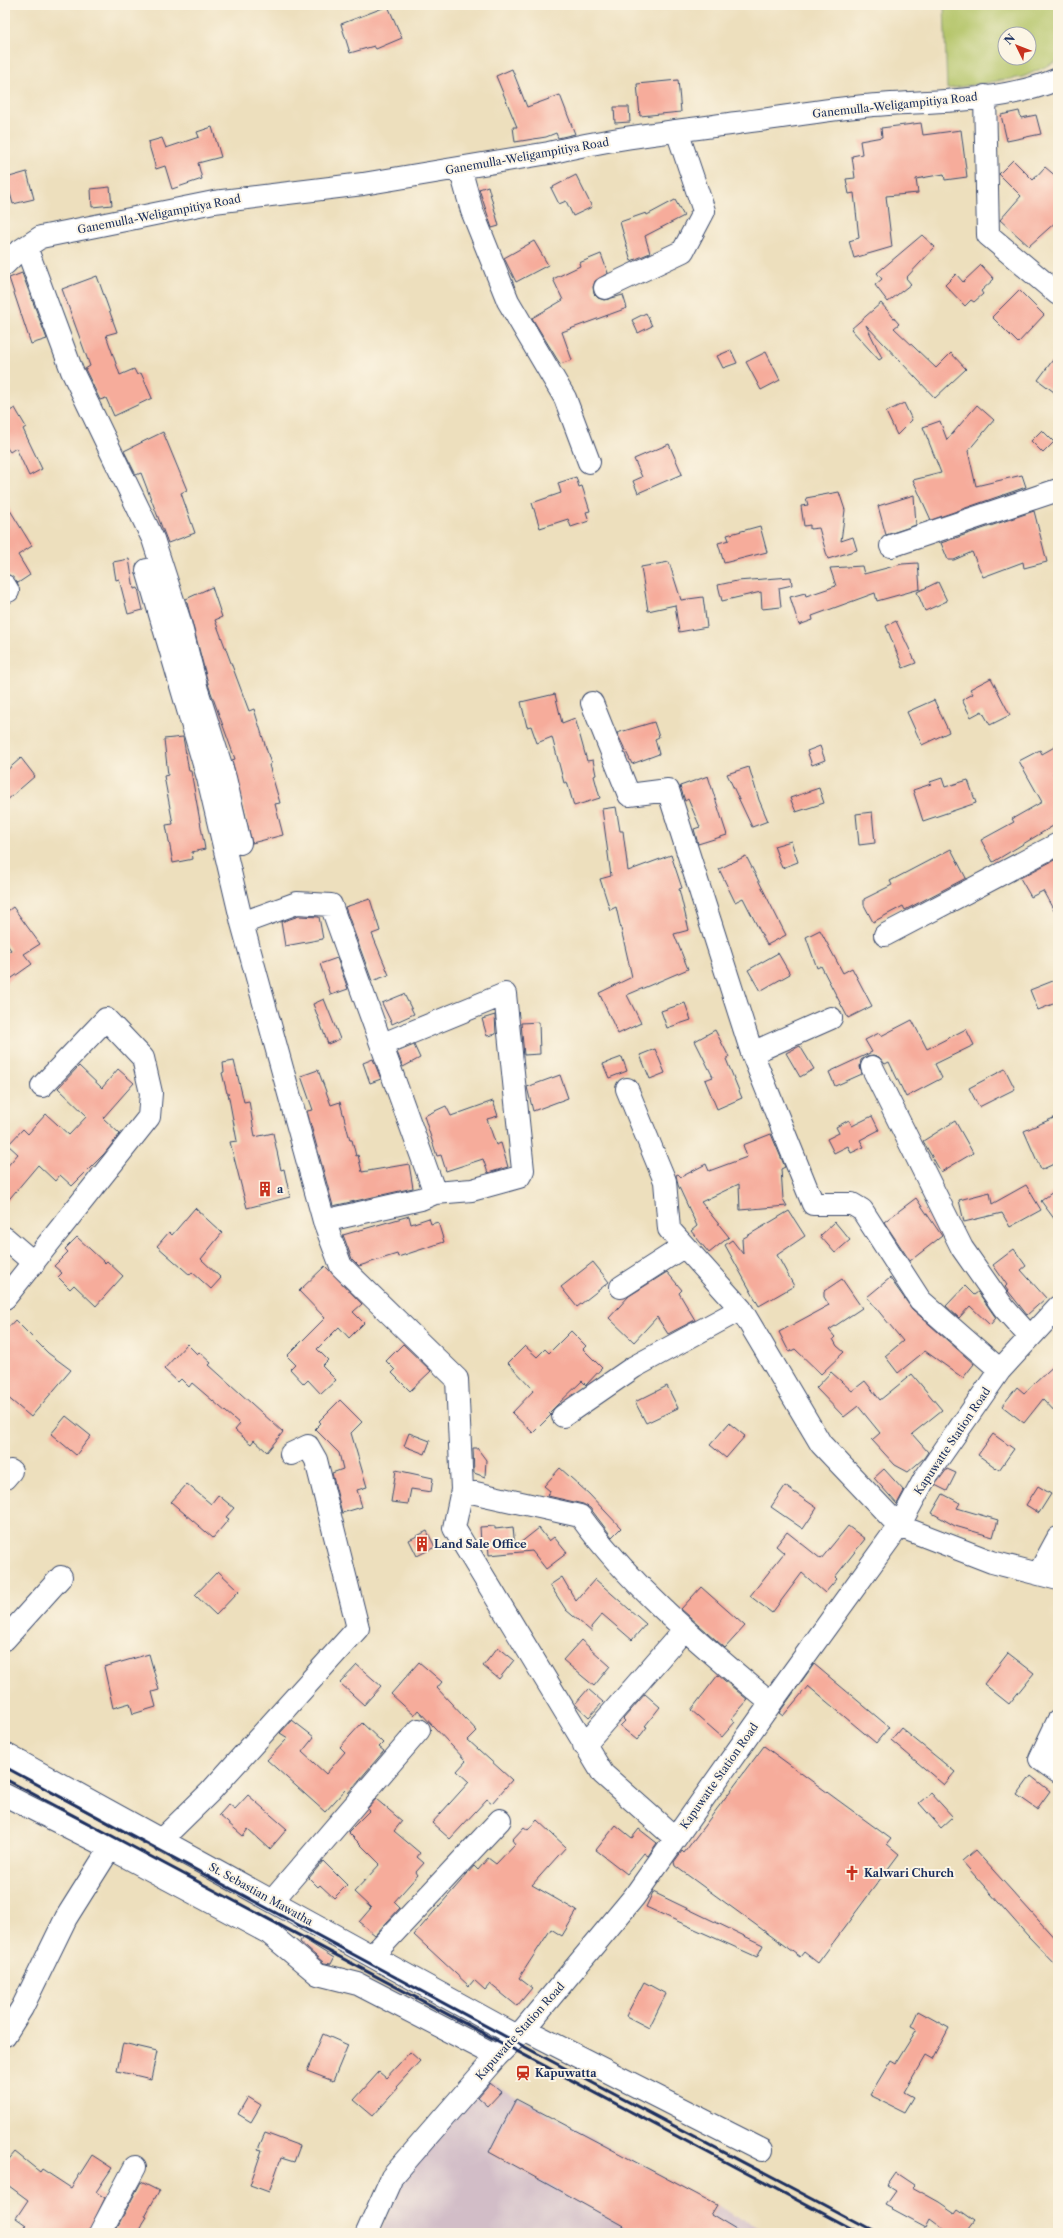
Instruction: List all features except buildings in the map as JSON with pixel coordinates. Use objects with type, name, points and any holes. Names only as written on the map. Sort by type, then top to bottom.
[{"type":"street","name":"Ganemulla-Weligampitiya Road","points":[[5,264],[15,254],[41,237],[214,202],[363,184],[677,131],[863,106],[985,96],[1038,87],[1058,79]]},
{"type":"street","points":[[985,96],[988,235],[1058,294]]},
{"type":"street","points":[[605,288],[683,251],[704,211],[677,131]]},
{"type":"street","points":[[460,168],[472,211],[508,301],[565,398],[589,462]]},
{"type":"street","points":[[26,246],[72,371],[153,539],[179,619],[197,690],[226,778],[240,843]]},
{"type":"street","points":[[891,546],[1058,490]]},
{"type":"street","points":[[147,570],[208,778],[242,923],[324,1221],[341,1266],[457,1379],[462,1490],[454,1528],[603,1774],[675,1838]]},
{"type":"street","points":[[592,703],[629,795],[668,790],[752,1053],[813,1204],[852,1204],[862,1210],[920,1300],[1000,1370]]},
{"type":"street","points":[[885,935],[1058,844]]},
{"type":"street","points":[[242,923],[297,903],[331,905],[383,1044],[435,1194]]},
{"type":"street","points":[[324,1221],[421,1199],[435,1194],[472,1190],[519,1177],[523,1170],[504,994],[383,1044]]},
{"type":"street","points":[[752,1053],[831,1018]]},
{"type":"street","points":[[5,1298],[149,1117],[151,1093],[143,1058],[106,1019],[42,1086]]},
{"type":"street","points":[[872,1067],[962,1248],[1004,1308],[1029,1336]]},
{"type":"street","points":[[627,1089],[665,1181],[669,1230],[683,1248],[741,1310],[821,1444],[899,1526],[992,1562],[1048,1576],[1058,1538]]},
{"type":"street","points":[[5,1238],[34,1263]]},
{"type":"street","points":[[621,1287],[683,1248]]},
{"type":"street","name":"Kapuwatte Station Road","points":[[368,2233],[392,2177],[497,2056],[520,2032],[634,1897],[771,1702],[899,1526],[925,1478],[1000,1370],[1029,1336],[1058,1307]]},
{"type":"street","points":[[562,1416],[634,1367],[741,1310]]},
{"type":"street","points":[[162,1839],[210,1792],[358,1628],[316,1460],[308,1446],[291,1454]]},
{"type":"street","points":[[462,1490],[580,1516],[602,1546],[684,1630],[771,1702]]},
{"type":"street","points":[[5,1639],[61,1577]]},
{"type":"street","points":[[584,1744],[684,1630]]},
{"type":"street","points":[[1058,1721],[1040,1759],[1058,1772]]},
{"type":"street","points":[[272,1900],[420,1730]]},
{"type":"street","name":"St. Sebastian Mawatha","points":[[5,1754],[162,1839],[372,1956],[520,2032],[762,2150]]},
{"type":"street","points":[[5,1795],[110,1848],[269,1934],[318,1974],[358,1984],[497,2056]]},
{"type":"street","points":[[372,1956],[500,1820]]},
{"type":"street","points":[[5,2035],[22,2008],[66,1918],[110,1848]]},
{"type":"street","points":[[100,2233],[135,2167]]},
{"type":"shaded area","points":[[485,2079],[768,2233],[380,2233],[405,2175]]},
{"type":"green space","points":[[944,5],[1058,5],[1058,61],[1023,77],[947,89]]},
{"type":"railway","points":[[5,1767],[538,2054],[877,2233]]},
{"type":"railway","points":[[5,1779],[859,2233]]},
{"type":"place","name":"a","points":[[265,1189]]},
{"type":"place","name":"Land Sale Office","points":[[422,1544]]},
{"type":"place","name":"Kalwari Church","points":[[852,1873]]},
{"type":"place","name":"Kapuwatta","points":[[523,2073]]}]
